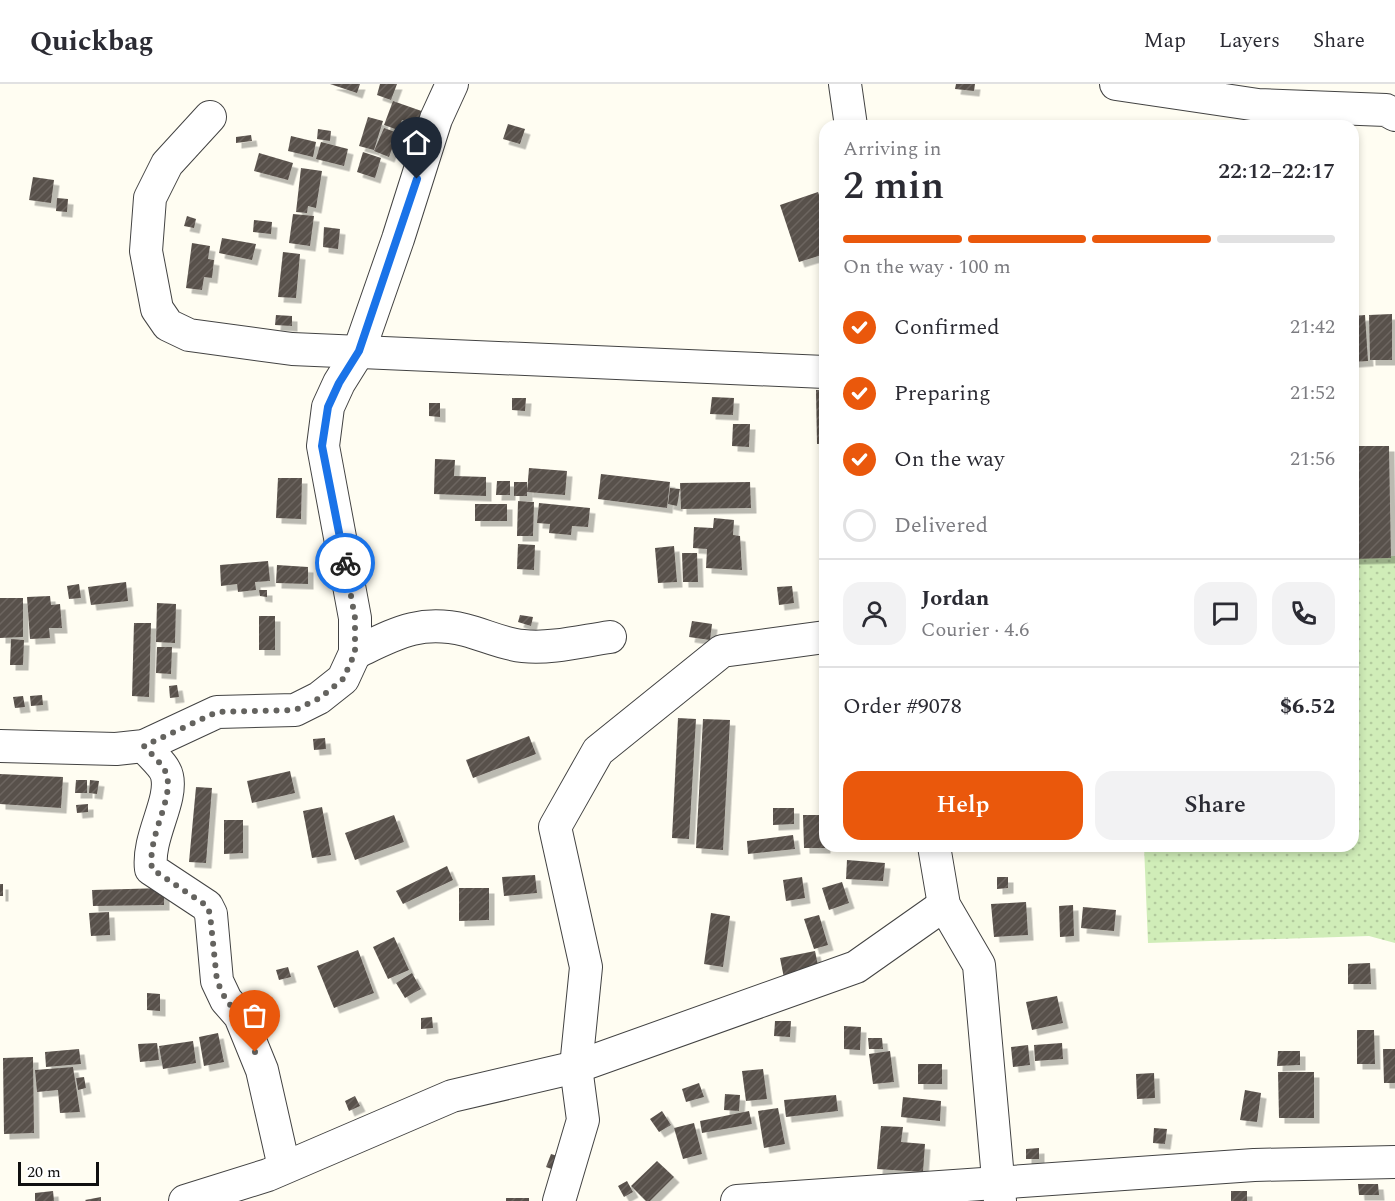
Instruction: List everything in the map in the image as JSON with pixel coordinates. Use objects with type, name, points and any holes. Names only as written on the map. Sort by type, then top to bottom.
[{"type":"street","points":[[0,746],[116,749],[144,746],[217,712],[295,710],[320,698],[343,679],[355,653],[355,618],[322,446],[328,407],[339,383],[359,351],[399,239],[436,119],[452,84]]},
{"type":"street","points":[[845,84],[850,120]]},
{"type":"street","points":[[1116,84],[1258,105],[1386,110],[1395,115]]},
{"type":"street","points":[[210,117],[167,164],[150,198],[146,251],[156,309],[168,325],[189,335],[292,349],[819,372]]},
{"type":"street","points":[[355,653],[407,628],[445,626],[498,642],[525,646],[556,646],[610,637]]},
{"type":"street","points":[[559,1201],[583,1120],[576,1067],[586,968],[555,827],[598,751],[722,651],[819,638]]},
{"type":"street","points":[[144,746],[167,774],[168,787],[150,856],[152,869],[207,906],[210,914],[217,981],[226,1000],[240,1016],[262,1070],[274,1181]]},
{"type":"street","points":[[935,852],[944,905],[979,966],[999,1192]]},
{"type":"street","points":[[185,1201],[274,1181],[452,1096],[576,1067],[855,967],[944,905]]},
{"type":"street","points":[[737,1201],[999,1192],[1254,1165],[1395,1162]]},
{"type":"green space","points":[[1395,556],[1395,943],[1369,936],[1148,943],[1144,852],[1359,852],[1359,557]]},
{"type":"building","points":[[330,84],[360,84],[357,93]]},
{"type":"building","points":[[380,84],[397,84],[391,100],[377,95]]},
{"type":"building","points":[[956,84],[975,84],[974,91],[955,89]]},
{"type":"building","points":[[393,101],[430,114],[425,128],[402,120],[398,130],[384,125]]},
{"type":"building","points":[[368,117],[383,121],[374,150],[359,146]]},
{"type":"building","points":[[508,124],[525,129],[520,144],[503,139]]},
{"type":"building","points":[[407,125],[419,130],[415,140],[402,135]]},
{"type":"building","points":[[384,128],[398,133],[389,157],[374,151]]},
{"type":"building","points":[[318,129],[331,131],[330,141],[317,139]]},
{"type":"building","points":[[251,135],[252,141],[236,143],[236,137]]},
{"type":"building","points":[[291,136],[316,142],[313,157],[288,151]]},
{"type":"building","points":[[403,140],[412,143],[409,150],[400,146]]},
{"type":"building","points":[[321,142],[348,149],[344,166],[316,159]]},
{"type":"building","points":[[363,152],[381,158],[375,178],[357,172]]},
{"type":"building","points":[[259,153],[293,163],[288,180],[254,171]]},
{"type":"building","points":[[301,168],[322,171],[316,208],[308,206],[307,213],[296,212]]},
{"type":"building","points":[[33,177],[54,180],[51,203],[29,200]]},
{"type":"building","points":[[818,192],[819,256],[799,262],[780,205]]},
{"type":"building","points":[[57,198],[68,199],[67,212],[56,211]]},
{"type":"building","points":[[293,214],[314,216],[310,246],[289,243]]},
{"type":"building","points":[[187,216],[196,219],[194,228],[184,226]]},
{"type":"building","points":[[254,220],[272,222],[271,234],[253,232]]},
{"type":"building","points":[[324,227],[340,229],[338,249],[323,247]]},
{"type":"building","points":[[222,238],[256,244],[252,260],[219,253]]},
{"type":"building","points":[[192,243],[210,246],[208,259],[214,260],[212,278],[204,277],[202,290],[186,288]]},
{"type":"building","points":[[283,252],[300,254],[296,298],[278,297]]},
{"type":"building","points":[[1392,314],[1392,360],[1370,360],[1369,315]]},
{"type":"building","points":[[276,315],[292,316],[292,326],[275,325]]},
{"type":"building","points":[[1365,315],[1368,361],[1359,362],[1359,316]]},
{"type":"building","points":[[816,390],[819,390],[819,444],[817,444]]},
{"type":"building","points":[[712,397],[734,398],[733,415],[710,414]]},
{"type":"building","points":[[512,398],[526,398],[525,411],[512,410]]},
{"type":"building","points":[[429,403],[440,403],[440,417],[429,416]]},
{"type":"building","points":[[733,424],[750,424],[749,447],[732,446]]},
{"type":"building","points":[[1359,446],[1389,446],[1391,558],[1359,559]]},
{"type":"building","points":[[435,459],[455,460],[454,476],[486,477],[486,496],[434,494]]},
{"type":"building","points":[[529,468],[567,471],[565,495],[527,492]]},
{"type":"building","points":[[601,474],[670,482],[667,508],[598,499]]},
{"type":"building","points":[[278,478],[302,478],[301,519],[276,518]]},
{"type":"building","points":[[497,481],[510,481],[510,495],[496,495]]},
{"type":"building","points":[[514,482],[527,482],[527,496],[514,496]]},
{"type":"building","points":[[750,482],[751,508],[681,509],[680,483]]},
{"type":"building","points":[[670,488],[680,489],[677,506],[668,504]]},
{"type":"building","points":[[518,501],[534,502],[533,536],[517,536]]},
{"type":"building","points":[[539,503],[590,508],[588,527],[572,526],[571,535],[549,533],[550,524],[537,523]]},
{"type":"building","points":[[475,504],[507,504],[507,521],[475,521]]},
{"type":"building","points":[[714,518],[734,520],[733,535],[740,536],[742,570],[706,568],[707,549],[693,548],[694,527],[713,528]]},
{"type":"building","points":[[518,544],[535,545],[534,570],[517,569]]},
{"type":"building","points":[[674,546],[677,582],[658,583],[655,548]]},
{"type":"building","points":[[682,553],[697,553],[698,582],[683,582]]},
{"type":"building","points":[[268,561],[270,581],[255,582],[256,590],[238,592],[237,584],[221,586],[220,565]]},
{"type":"building","points":[[277,565],[308,567],[308,584],[276,583]]},
{"type":"building","points":[[126,582],[128,601],[91,605],[88,587]]},
{"type":"building","points":[[79,584],[81,598],[69,599],[67,586]]},
{"type":"building","points":[[792,586],[794,603],[779,605],[777,587]]},
{"type":"building","points":[[259,590],[267,590],[267,597],[260,596]]},
{"type":"building","points":[[50,596],[51,605],[60,604],[62,628],[49,628],[50,638],[30,639],[27,597]]},
{"type":"building","points":[[0,598],[23,598],[23,637],[0,638]]},
{"type":"building","points":[[157,603],[176,604],[175,643],[156,642]]},
{"type":"building","points":[[520,615],[533,617],[531,626],[518,622]]},
{"type":"building","points":[[259,616],[275,616],[275,650],[259,650]]},
{"type":"building","points":[[692,621],[712,624],[710,640],[689,637]]},
{"type":"building","points":[[134,623],[151,623],[149,697],[132,696]]},
{"type":"building","points":[[11,639],[24,640],[23,665],[10,665]]},
{"type":"building","points":[[157,647],[172,647],[171,674],[156,673]]},
{"type":"building","points":[[177,685],[179,697],[170,698],[169,686]]},
{"type":"building","points":[[42,695],[43,705],[31,706],[30,696]]},
{"type":"building","points":[[23,696],[25,707],[15,708],[13,697]]},
{"type":"building","points":[[678,718],[696,719],[689,839],[672,838]]},
{"type":"building","points":[[703,719],[730,720],[723,850],[696,848]]},
{"type":"building","points":[[529,736],[536,754],[473,778],[466,760]]},
{"type":"building","points":[[325,738],[326,749],[314,750],[313,739]]},
{"type":"building","points":[[290,771],[295,793],[252,803],[247,781]]},
{"type":"building","points":[[0,774],[63,777],[61,808],[0,804]]},
{"type":"building","points":[[76,780],[87,780],[87,793],[75,793]]},
{"type":"building","points":[[90,780],[99,781],[97,794],[89,793]]},
{"type":"building","points":[[196,787],[212,788],[206,863],[189,862]]},
{"type":"building","points":[[88,804],[88,812],[77,813],[76,805]]},
{"type":"building","points":[[322,807],[331,855],[312,858],[303,811]]},
{"type":"building","points":[[773,808],[794,808],[794,824],[773,825]]},
{"type":"building","points":[[394,815],[404,842],[355,860],[345,833]]},
{"type":"building","points":[[803,815],[819,815],[819,848],[804,848]]},
{"type":"building","points":[[224,820],[243,820],[243,853],[224,854]]},
{"type":"building","points":[[793,835],[795,849],[748,854],[747,841]]},
{"type":"building","points":[[847,860],[885,863],[883,881],[846,879]]},
{"type":"building","points":[[447,866],[453,880],[403,904],[396,891]]},
{"type":"building","points":[[535,875],[537,893],[504,896],[502,877]]},
{"type":"building","points":[[802,877],[805,898],[786,901],[783,880]]},
{"type":"building","points":[[997,877],[1008,877],[1008,888],[997,889]]},
{"type":"building","points":[[842,882],[849,903],[829,910],[822,888]]},
{"type":"building","points":[[0,884],[3,884],[3,896],[0,896]]},
{"type":"building","points":[[164,888],[164,905],[93,906],[92,890]]},
{"type":"building","points":[[459,888],[489,888],[489,920],[459,921]]},
{"type":"building","points":[[1026,902],[1028,935],[994,937],[991,904]]},
{"type":"building","points":[[1073,905],[1074,936],[1060,937],[1059,906]]},
{"type":"building","points":[[1083,907],[1116,910],[1114,931],[1081,928]]},
{"type":"building","points":[[109,912],[110,935],[91,936],[89,913]]},
{"type":"building","points":[[711,913],[730,916],[723,967],[704,964]]},
{"type":"building","points":[[819,915],[828,945],[814,949],[804,919]]},
{"type":"building","points":[[394,937],[409,970],[388,979],[373,947]]},
{"type":"building","points":[[358,950],[374,993],[334,1008],[317,966]]},
{"type":"building","points":[[815,951],[819,970],[784,978],[780,958]]},
{"type":"building","points":[[1370,963],[1371,984],[1348,984],[1348,964]]},
{"type":"building","points":[[288,967],[291,977],[279,980],[276,970]]},
{"type":"building","points":[[412,973],[421,989],[405,998],[396,983]]},
{"type":"building","points":[[147,993],[160,994],[160,1011],[147,1010]]},
{"type":"building","points":[[1057,996],[1063,1023],[1032,1030],[1026,1002]]},
{"type":"building","points":[[432,1017],[433,1028],[421,1029],[421,1018]]},
{"type":"building","points":[[775,1021],[791,1021],[790,1037],[774,1036]]},
{"type":"building","points":[[844,1026],[861,1027],[860,1050],[844,1049]]},
{"type":"building","points":[[1357,1030],[1374,1030],[1375,1064],[1357,1064]]},
{"type":"building","points":[[218,1033],[224,1062],[204,1066],[199,1037]]},
{"type":"building","points":[[868,1038],[882,1038],[883,1049],[869,1049]]},
{"type":"building","points":[[193,1041],[196,1063],[163,1069],[159,1046]]},
{"type":"building","points":[[157,1043],[159,1060],[140,1062],[138,1044]]},
{"type":"building","points":[[1062,1043],[1063,1059],[1035,1061],[1034,1045]]},
{"type":"building","points":[[1028,1045],[1030,1065],[1013,1067],[1011,1047]]},
{"type":"building","points":[[79,1049],[81,1064],[46,1067],[45,1052]]},
{"type":"building","points":[[1383,1049],[1395,1049],[1395,1083],[1384,1083]]},
{"type":"building","points":[[890,1051],[894,1082],[873,1084],[869,1054]]},
{"type":"building","points":[[1278,1051],[1300,1051],[1300,1065],[1277,1066]]},
{"type":"building","points":[[33,1057],[34,1133],[4,1134],[3,1058]]},
{"type":"building","points":[[918,1064],[942,1064],[942,1084],[918,1084]]},
{"type":"building","points":[[73,1067],[80,1112],[60,1113],[58,1090],[37,1092],[35,1070]]},
{"type":"building","points":[[763,1069],[767,1099],[746,1101],[742,1071]]},
{"type":"building","points":[[1278,1072],[1314,1072],[1314,1118],[1279,1118]]},
{"type":"building","points":[[1154,1073],[1155,1098],[1137,1099],[1136,1074]]},
{"type":"building","points":[[84,1077],[86,1088],[78,1090],[76,1078]]},
{"type":"building","points":[[699,1083],[704,1097],[686,1102],[682,1089]]},
{"type":"building","points":[[1245,1090],[1261,1093],[1257,1122],[1240,1120]]},
{"type":"building","points":[[725,1094],[740,1095],[739,1111],[724,1110]]},
{"type":"building","points":[[836,1095],[838,1111],[786,1117],[784,1100]]},
{"type":"building","points":[[355,1096],[360,1106],[349,1111],[345,1101]]},
{"type":"building","points":[[903,1097],[941,1101],[940,1121],[901,1117]]},
{"type":"building","points":[[778,1108],[785,1144],[764,1148],[758,1111]]},
{"type":"building","points":[[662,1111],[671,1125],[659,1132],[650,1119]]},
{"type":"building","points":[[749,1111],[752,1124],[702,1133],[700,1121]]},
{"type":"building","points":[[694,1123],[702,1154],[683,1159],[674,1128]]},
{"type":"building","points":[[881,1126],[903,1127],[901,1142],[925,1144],[923,1172],[877,1169]]},
{"type":"building","points":[[1154,1128],[1167,1129],[1165,1144],[1153,1143]]},
{"type":"building","points":[[1039,1148],[1039,1159],[1026,1159],[1026,1149]]},
{"type":"building","points":[[551,1154],[567,1159],[563,1173],[546,1167]]},
{"type":"building","points":[[657,1161],[674,1177],[650,1201],[646,1201],[631,1186]]},
{"type":"building","points":[[627,1181],[633,1192],[624,1197],[618,1186]]},
{"type":"building","points":[[1358,1184],[1378,1184],[1379,1195],[1359,1195]]},
{"type":"building","points":[[53,1191],[54,1201],[35,1201],[35,1193]]},
{"type":"building","points":[[1231,1191],[1247,1191],[1247,1201],[1231,1201]]},
{"type":"building","points":[[101,1197],[101,1201],[85,1200]]},
{"type":"building","points":[[506,1198],[529,1198],[529,1201],[506,1201]]},
{"type":"way so far","points":[[255,1052],[240,1016],[226,1000],[217,981],[210,914],[207,906],[152,869],[150,856],[154,835],[168,787],[167,774],[144,746],[217,712],[258,709],[295,710],[320,698],[343,679],[355,653],[355,618],[345,563]]},
{"type":"route","points":[[345,563],[322,446],[328,407],[339,383],[359,351],[399,239],[417,179]]}]
